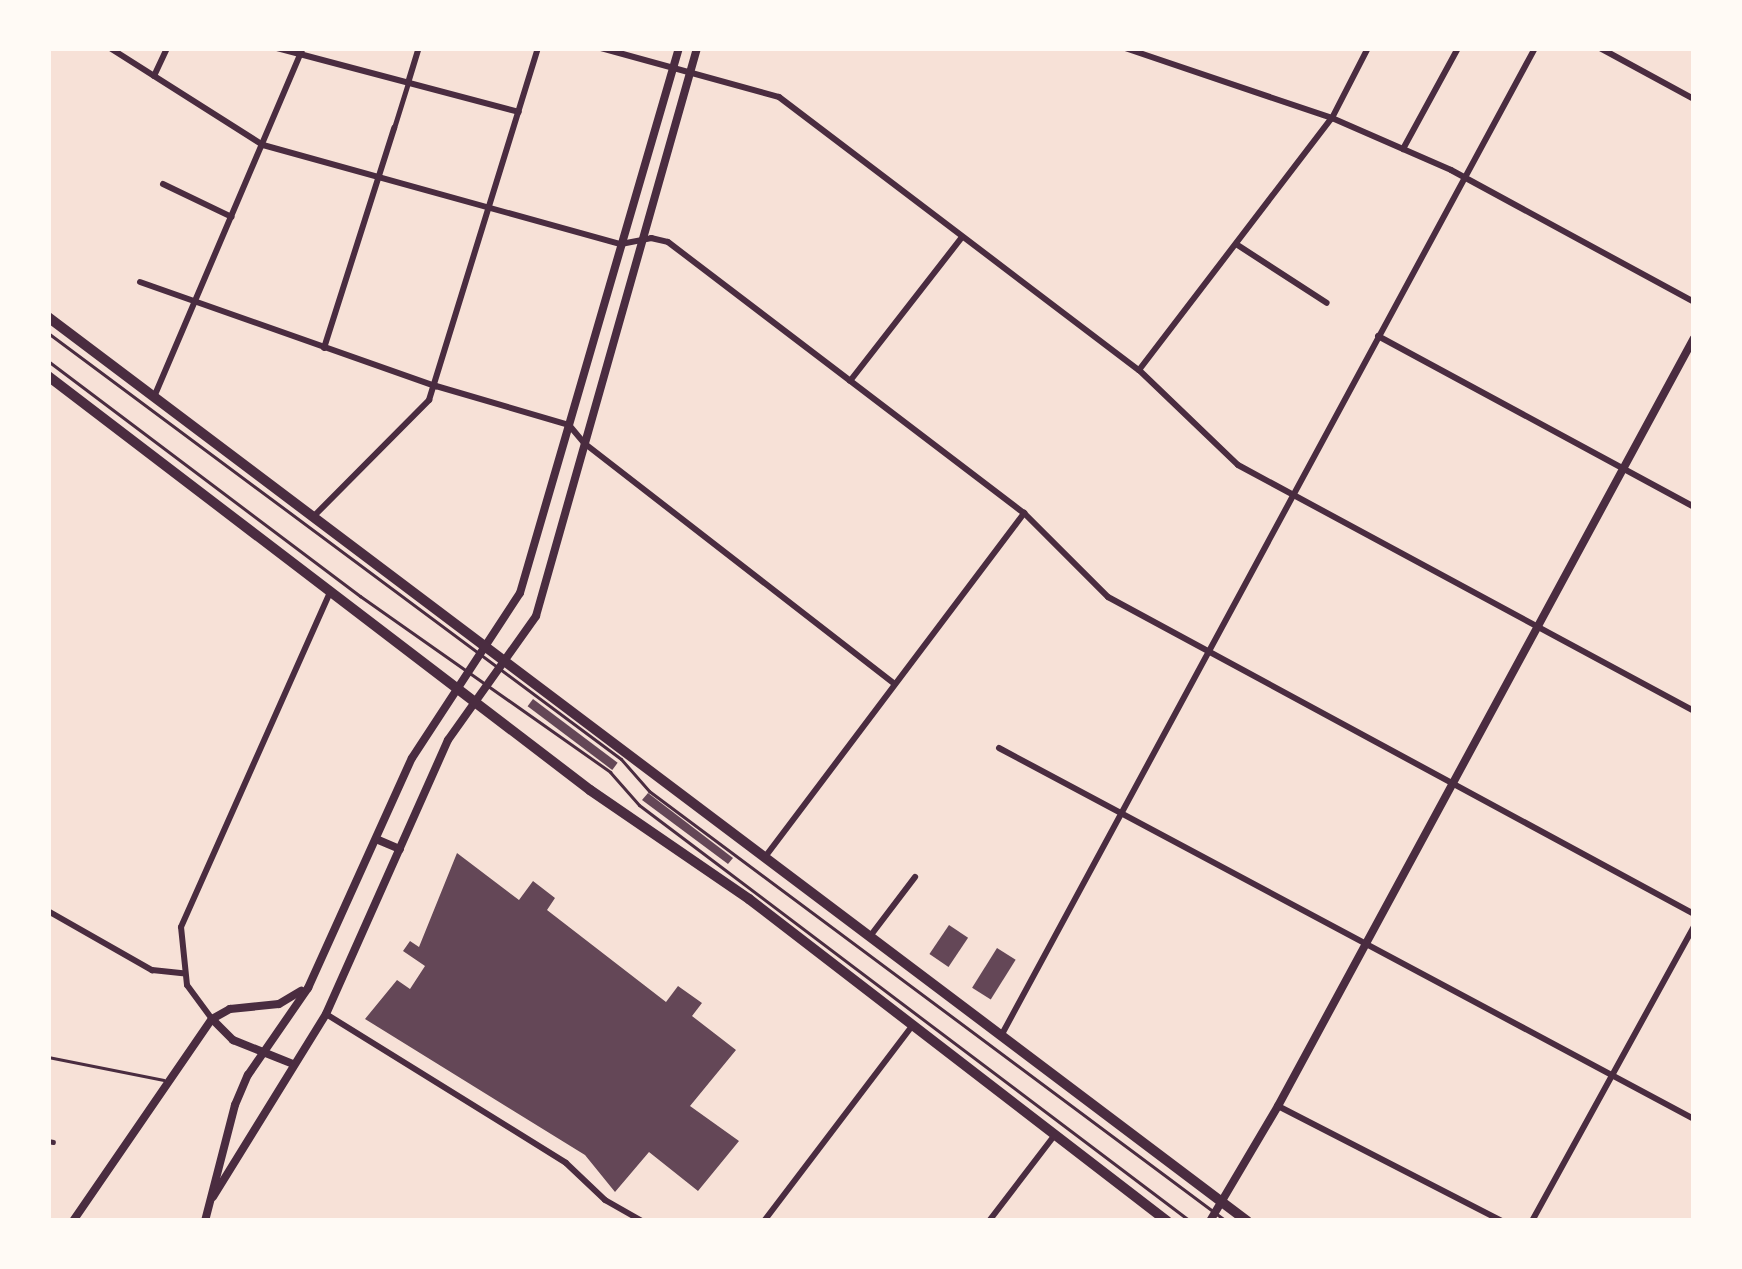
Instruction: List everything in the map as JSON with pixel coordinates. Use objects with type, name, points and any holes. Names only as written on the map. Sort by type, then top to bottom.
[{"type":"main road","points":[[48,316],[314,518],[481,657],[765,857],[1001,1036],[1215,1212],[1247,1221]]},
{"type":"main road","points":[[48,376],[460,686],[590,790],[758,906],[1167,1221]]},
{"type":"street","points":[[110,48],[263,145],[621,244],[643,238],[668,242],[1024,513],[1108,597],[1694,914]]},
{"type":"street","points":[[154,76],[167,48]]},
{"type":"street","points":[[277,48],[519,112]]},
{"type":"street","points":[[324,348],[419,48]]},
{"type":"street","points":[[314,518],[423,410],[436,386],[538,48]]},
{"type":"street","points":[[601,48],[779,97],[1139,370],[1238,465],[1694,711]]},
{"type":"street","points":[[205,1221],[235,1105],[308,988],[412,758],[520,593],[679,48]]},
{"type":"street","points":[[209,1203],[326,1014],[438,758],[536,616],[697,48]]},
{"type":"street","points":[[1125,48],[1332,118],[1403,149],[1694,302]]},
{"type":"street","points":[[1139,370],[1332,118],[1368,48]]},
{"type":"street","points":[[1403,149],[1457,48]]},
{"type":"street","points":[[1001,1036],[1535,48]]},
{"type":"street","points":[[1600,48],[1694,99]]},
{"type":"street","points":[[154,397],[302,51]]},
{"type":"street","points":[[163,184],[232,217]]},
{"type":"street","points":[[850,381],[962,236]]},
{"type":"street","points":[[1236,244],[1327,303]]},
{"type":"street","points":[[140,282],[436,386],[569,424],[584,443],[896,684]]},
{"type":"street","points":[[1378,336],[1694,507]]},
{"type":"street","points":[[1215,1212],[1278,1106],[1694,338]]},
{"type":"street","points":[[765,857],[1024,513]]},
{"type":"street","points":[[294,1064],[233,1040],[195,1000],[184,973],[181,927],[331,591]]},
{"type":"street","points":[[999,748],[1694,1120]]},
{"type":"street","points":[[376,838],[400,849]]},
{"type":"street","points":[[869,938],[915,877]]},
{"type":"street","points":[[48,910],[152,970],[184,973]]},
{"type":"street","points":[[1532,1221],[1694,926]]},
{"type":"street","points":[[73,1221],[212,1019],[230,1009],[279,1004],[308,988]]},
{"type":"street","points":[[326,1014],[566,1163],[604,1200],[643,1221]]},
{"type":"street","points":[[764,1221],[911,1027]]},
{"type":"street","points":[[1278,1106],[1502,1221]]},
{"type":"street","points":[[989,1221],[1054,1136]]},
{"type":"lane","points":[[48,333],[481,657]]},
{"type":"lane","points":[[48,361],[468,675],[526,709],[610,772],[639,805],[1190,1221]]},
{"type":"lane","points":[[500,671],[621,759],[649,791],[1226,1221]]},
{"type":"lane","points":[[48,1057],[169,1081]]},
{"type":"building","points":[[533,699],[618,763],[612,770],[528,706]]},
{"type":"building","points":[[648,793],[733,858],[728,864],[642,800]]},
{"type":"building","points":[[457,853],[519,900],[533,881],[555,898],[547,910],[666,1002],[678,986],[702,1003],[692,1016],[736,1050],[690,1106],[739,1141],[698,1191],[649,1152],[615,1192],[585,1155],[365,1019],[397,980],[410,989],[425,966],[403,951],[410,941],[419,947]]},
{"type":"building","points":[[949,925],[968,938],[948,967],[929,954]]},
{"type":"building","points":[[997,948],[1016,960],[991,1000],[972,988]]}]
